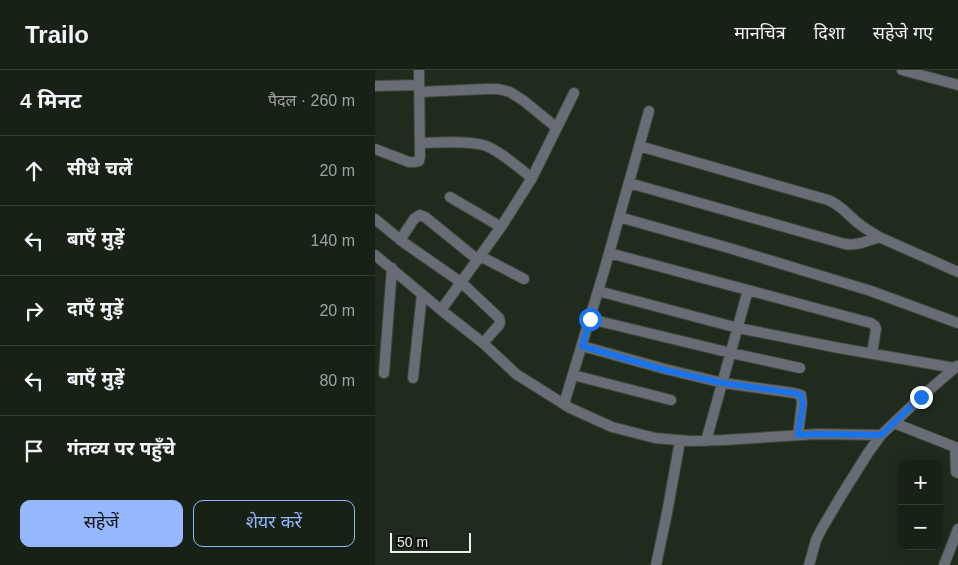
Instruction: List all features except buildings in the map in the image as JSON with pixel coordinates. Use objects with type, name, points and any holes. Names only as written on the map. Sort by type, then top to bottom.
[{"type":"street","points":[[375,149],[409,162],[419,161],[419,70]]},
{"type":"street","points":[[902,70],[958,86]]},
{"type":"street","points":[[375,86],[498,89],[510,92],[524,101],[557,128]]},
{"type":"street","points":[[441,310],[501,227],[532,178],[574,93]]},
{"type":"street","points":[[564,404],[649,111]]},
{"type":"street","points":[[420,143],[469,143],[484,145],[497,152],[532,178]]},
{"type":"street","points":[[639,146],[828,200],[841,206],[861,226],[879,236],[958,272]]},
{"type":"street","points":[[629,183],[845,244],[858,244],[879,236]]},
{"type":"street","points":[[450,197],[501,227]]},
{"type":"street","points":[[401,240],[414,219],[420,215],[479,258],[524,279]]},
{"type":"street","points":[[619,217],[871,291],[958,322]]},
{"type":"street","points":[[375,219],[401,240],[462,283],[499,318],[499,325],[483,343]]},
{"type":"street","points":[[609,253],[871,323],[876,329],[872,353]]},
{"type":"street","points":[[375,255],[483,343],[515,374],[571,408],[612,427],[655,438],[706,441],[817,434],[881,435]]},
{"type":"street","points":[[384,373],[392,268]]},
{"type":"street","points":[[706,441],[748,290]]},
{"type":"street","points":[[598,291],[738,328],[956,369]]},
{"type":"street","points":[[413,378],[421,294]]},
{"type":"street","points":[[590,319],[800,368]]},
{"type":"street","points":[[582,346],[665,370],[723,383],[801,395],[803,403],[798,435]]},
{"type":"street","points":[[809,565],[821,530],[863,460],[881,435],[921,397],[956,369]]},
{"type":"street","points":[[573,375],[671,400]]},
{"type":"street","points":[[894,423],[955,447],[955,472],[958,473]]},
{"type":"street","points":[[656,565],[680,440]]},
{"type":"street","points":[[944,565],[954,552],[958,529]]},
{"type":"route","points":[[590,319],[582,346],[665,370],[723,383],[801,395],[803,403],[798,435],[881,435],[921,397]]}]
